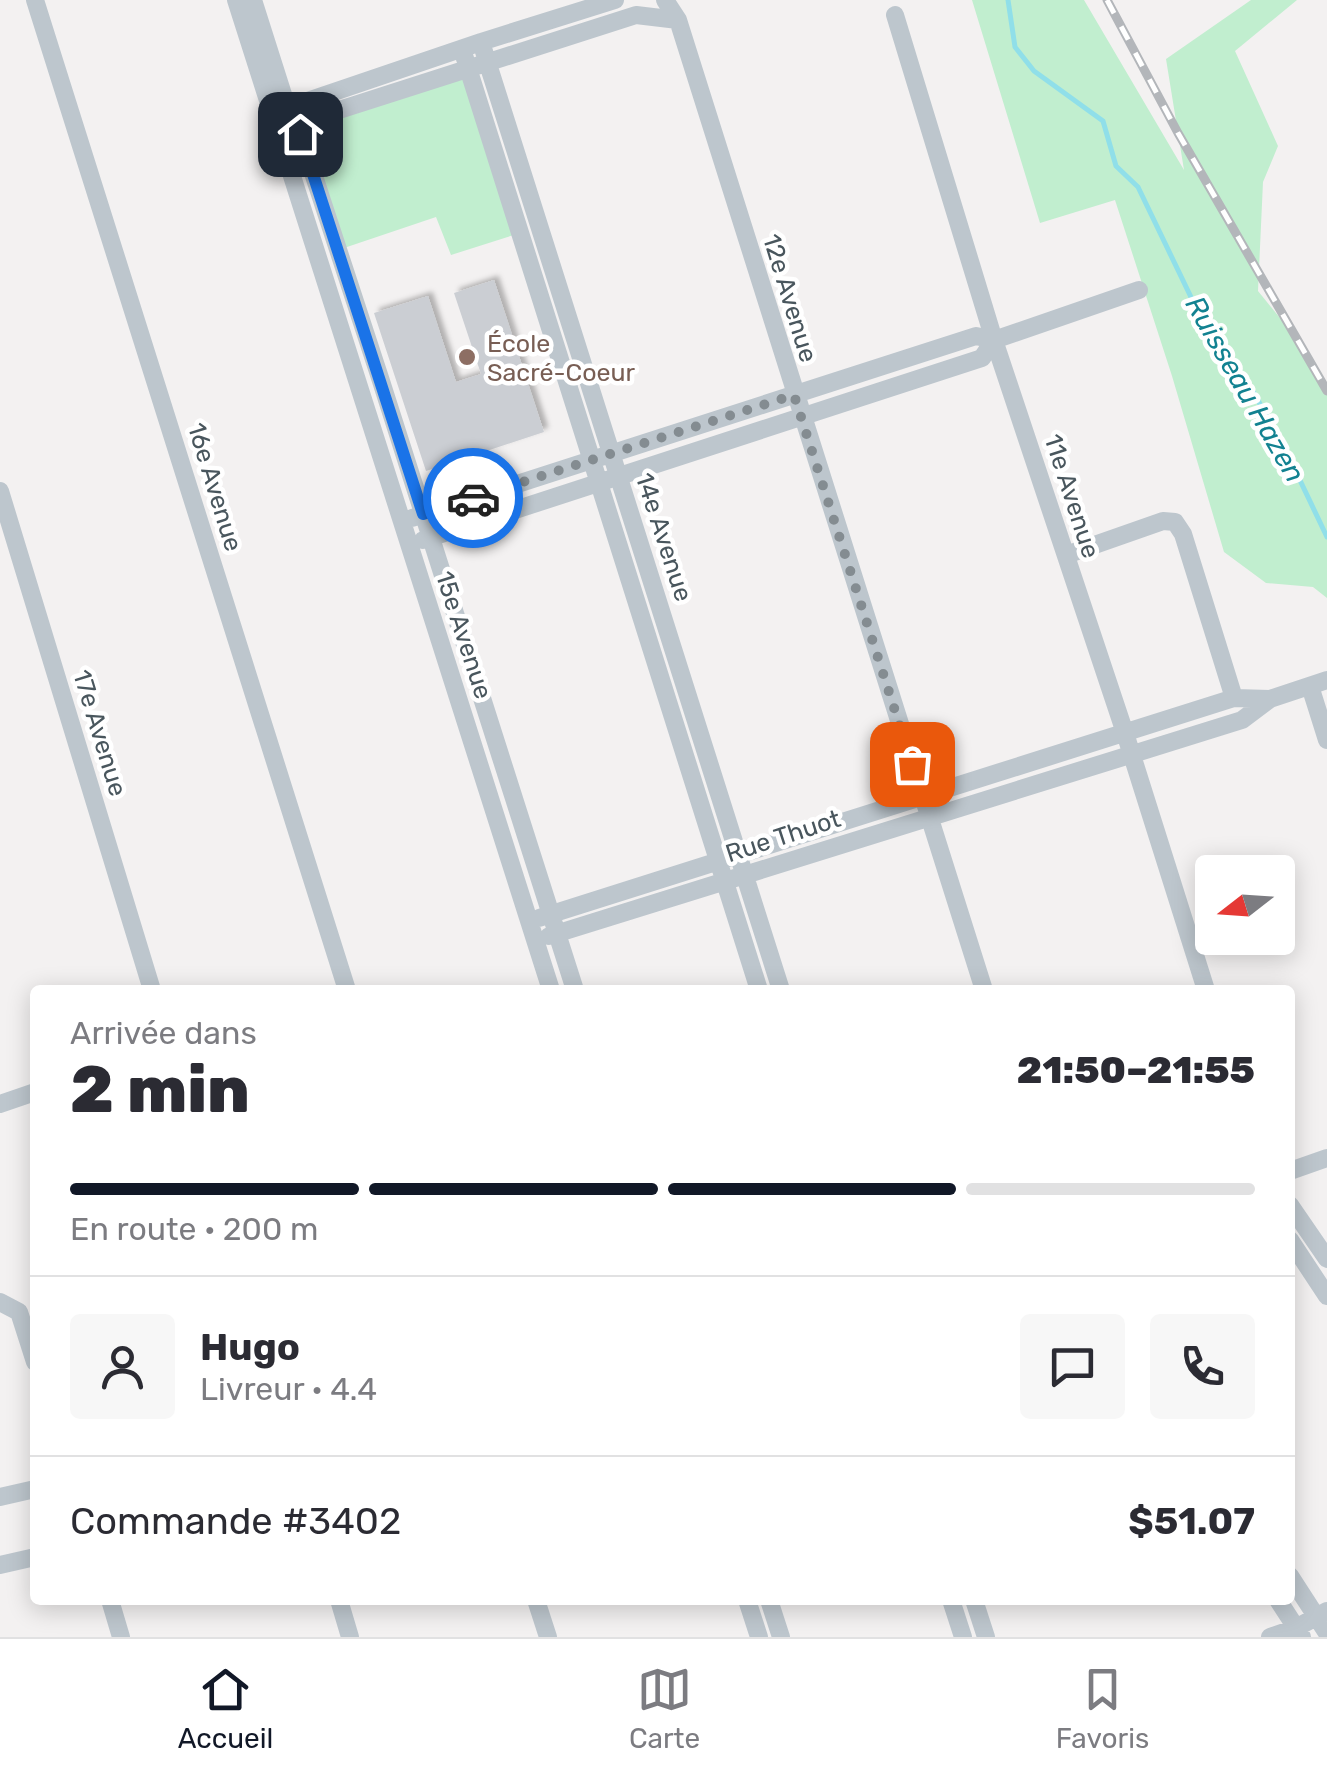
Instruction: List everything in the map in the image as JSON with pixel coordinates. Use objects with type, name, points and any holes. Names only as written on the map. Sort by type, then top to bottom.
[{"type":"street","name":"16e Avenue","points":[[35,0],[344,985]]},
{"type":"street","name":"15e Avenue","points":[[236,0],[349,282],[573,985]]},
{"type":"street","name":"15e Avenue","points":[[252,0],[328,290],[549,985]]},
{"type":"street","points":[[284,119],[481,42],[615,0]]},
{"type":"street","name":"12e Avenue","points":[[665,0],[678,20],[982,985]]},
{"type":"street","points":[[284,119],[468,68],[636,15],[678,20]]},
{"type":"street","name":"11e Avenue","points":[[895,16],[994,340],[1126,734],[1204,985]]},
{"type":"street","name":"14e Avenue","points":[[481,42],[779,985]]},
{"type":"street","name":"14e Avenue","points":[[462,49],[757,985]]},
{"type":"street","points":[[328,290],[349,282]]},
{"type":"street","points":[[402,521],[976,336],[994,340],[1140,290]]},
{"type":"street","points":[[409,545],[982,358],[994,340]]},
{"type":"street","points":[[360,387],[382,381]]},
{"type":"street","name":"17e Avenue","points":[[0,491],[150,985]]},
{"type":"street","points":[[1066,556],[1163,521],[1175,522],[1183,534],[1234,698]]},
{"type":"street","points":[[1319,683],[1327,740]]},
{"type":"street","name":"Rue Thuot","points":[[535,940],[724,881],[1234,698],[1270,698],[1319,683]]},
{"type":"street","name":"Rue Thuot","points":[[529,921],[739,856],[1132,754],[1242,720],[1270,698]]},
{"type":"street","name":"15e Avenue","points":[[467,726],[489,720]]},
{"type":"street","points":[[0,1104],[30,1094]]},
{"type":"street","points":[[1295,1169],[1327,1158]]},
{"type":"street","points":[[1295,1212],[1327,1258]]},
{"type":"street","points":[[1295,1248],[1327,1296]]},
{"type":"street","points":[[0,1302],[20,1312],[30,1345]]},
{"type":"street","points":[[0,1498],[30,1490]]},
{"type":"street","points":[[0,1565],[30,1559]]},
{"type":"street","points":[[1270,1637],[1324,1627],[1295,1584]]},
{"type":"street","points":[[111,1605],[121,1637]]},
{"type":"street","points":[[340,1605],[350,1637]]},
{"type":"street","points":[[538,1605],[548,1637]]},
{"type":"street","points":[[748,1605],[758,1637]]},
{"type":"street","points":[[770,1605],[780,1637]]},
{"type":"street","points":[[953,1605],[963,1637]]},
{"type":"street","points":[[976,1605],[986,1637]]},
{"type":"street","points":[[1281,1605],[1299,1632]]},
{"type":"green space","points":[[972,0],[1084,0],[1184,170],[1166,59],[1251,0],[1297,0],[1235,51],[1278,146],[1263,182],[1258,291],[1311,356],[1327,389],[1327,598],[1313,587],[1266,583],[1224,552],[1115,200],[1040,223]]},
{"type":"green space","points":[[468,68],[517,234],[451,255],[436,217],[344,248],[298,125]]},
{"type":"building","points":[[494,280],[544,432],[426,471],[374,313],[428,296],[456,382],[481,374],[454,293]]},
{"type":"waterway","name":"Ruisseau Hazen","points":[[1008,0],[1015,47],[1034,71],[1103,121],[1116,166],[1138,187],[1215,347],[1254,393],[1327,537]]},
{"type":"railway","points":[[1107,0],[1178,133],[1327,391]]},
{"type":"way so far","points":[[473,498],[794,395],[912,764]]},
{"type":"place","name":"École Sacré-Coeur","points":[[467,357]]},
{"type":"route","points":[[300,134],[423,514],[473,498]]}]
